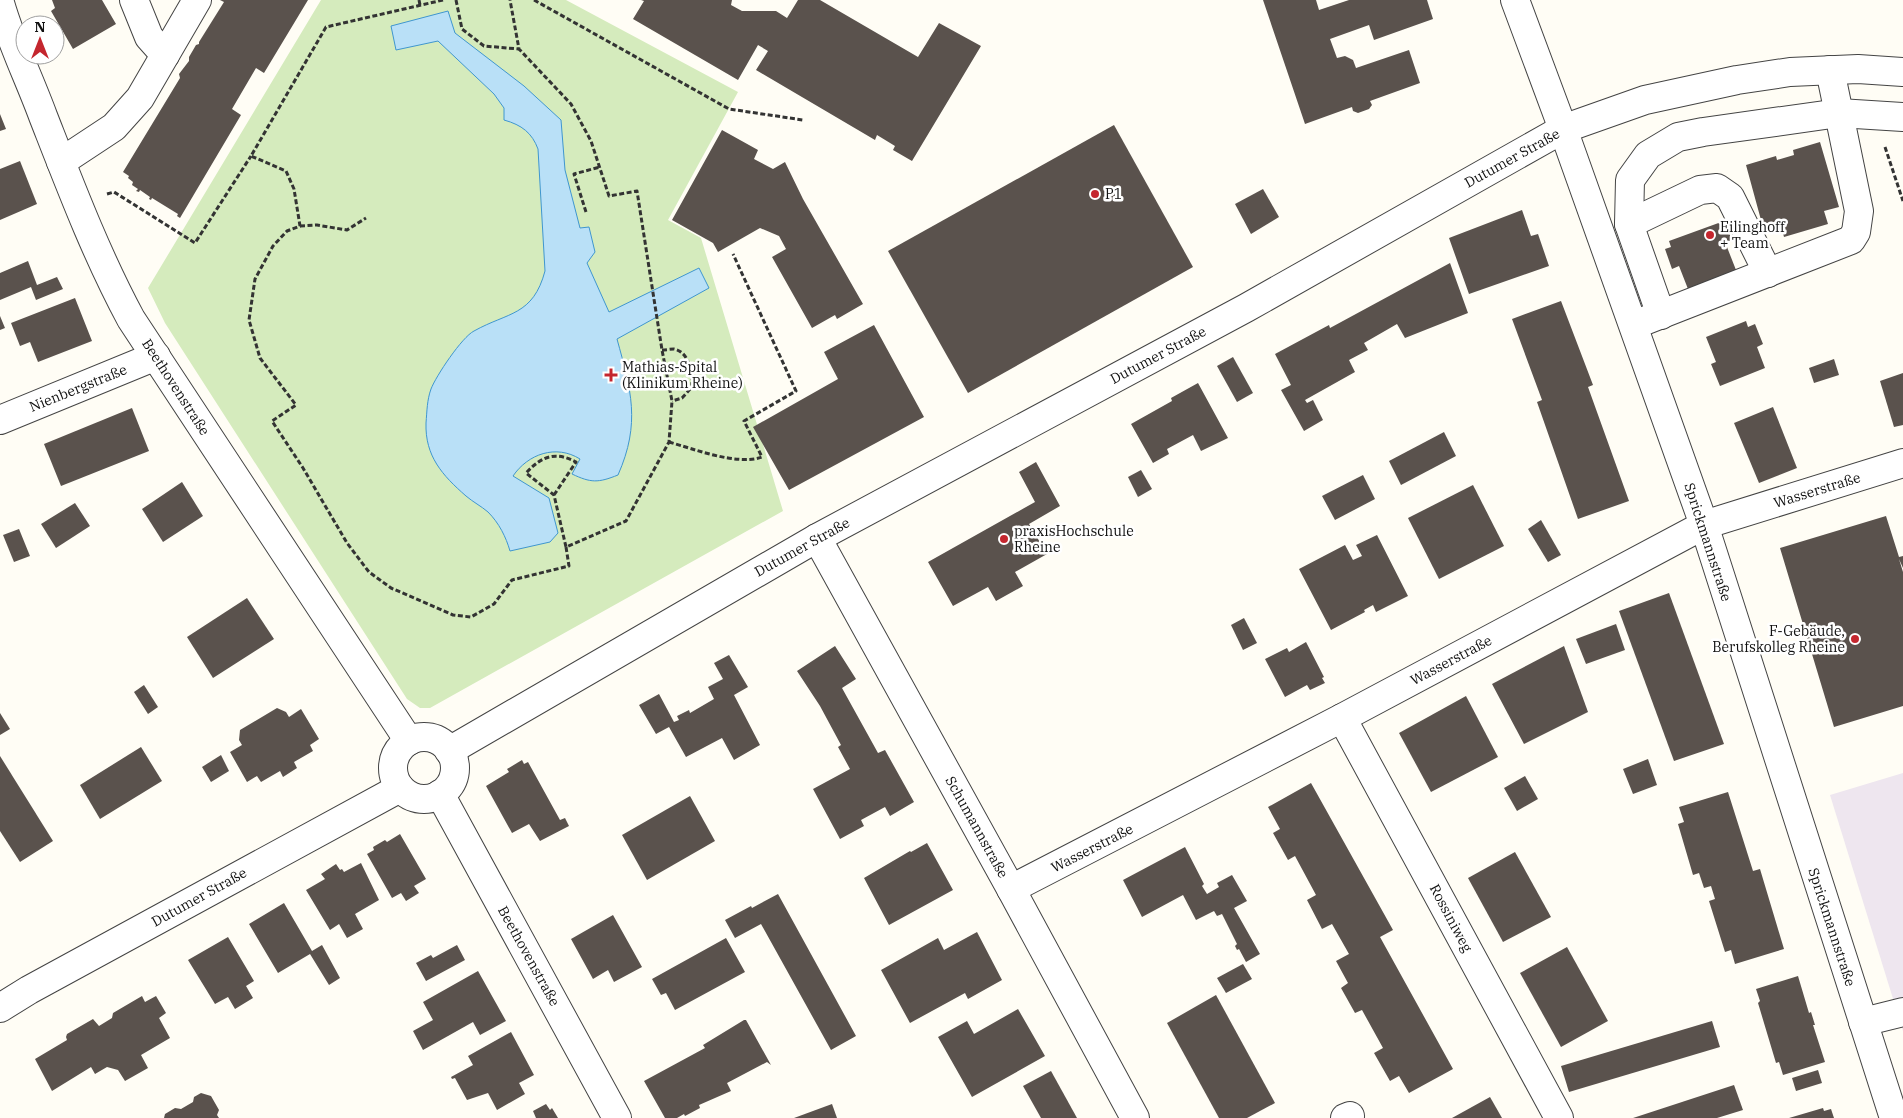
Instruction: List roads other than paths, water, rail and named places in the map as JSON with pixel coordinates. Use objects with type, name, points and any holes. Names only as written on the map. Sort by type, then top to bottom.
[{"type":"street","points":[[134,0],[149,37],[165,55]]},
{"type":"street","points":[[61,162],[114,127],[140,98],[197,0]]},
{"type":"street","name":"Sprickmannstraße","points":[[1515,0],[1704,525],[1894,1118]]},
{"type":"street","name":"Beethovenstraße","points":[[0,3],[5,38],[30,81],[61,162],[108,274],[131,318],[409,741]]},
{"type":"street","name":"Dutumer Straße","points":[[449,751],[817,538],[1246,308],[1563,129],[1645,100],[1737,80],[1790,72],[1830,70],[1858,69],[1903,72]]},
{"type":"street","points":[[1633,326],[1851,240],[1856,232],[1859,211],[1830,70]]},
{"type":"street","points":[[1661,315],[1629,224],[1630,180],[1648,155],[1678,137],[1839,113],[1903,118]]},
{"type":"street","points":[[1629,224],[1700,190],[1717,188],[1730,197],[1768,273]]},
{"type":"street","name":"Nienbergstraße","points":[[0,420],[156,356]]},
{"type":"street","name":"Wasserstraße","points":[[1011,889],[1342,718],[1704,525],[1903,463]]},
{"type":"street","name":"Schumannstraße","points":[[817,538],[1135,1118]]},
{"type":"street","name":"Rossiniweg","points":[[1342,718],[1559,1118]]},
{"type":"street","points":[[418,738],[435,739],[449,751],[454,759],[453,779],[440,794],[423,798],[414,797],[400,788],[395,779],[394,762],[397,753],[409,741],[418,738]]},
{"type":"street","name":"Dutumer Straße","points":[[0,1008],[29,990],[400,788]]},
{"type":"street","name":"Beethovenstraße","points":[[440,794],[617,1118]]},
{"type":"street","points":[[1862,1022],[1903,1012]]},
{"type":"water","points":[[448,11],[455,33],[524,86],[561,120],[565,170],[580,228],[589,227],[595,252],[587,263],[609,312],[699,268],[709,288],[617,339],[630,391],[631,407],[630,439],[618,475],[600,481],[584,479],[572,474],[580,459],[562,452],[552,452],[534,457],[519,468],[513,476],[549,498],[558,533],[550,542],[510,551],[502,530],[492,516],[457,488],[437,464],[428,445],[426,423],[431,389],[456,349],[474,331],[518,311],[526,305],[534,297],[540,286],[545,271],[538,149],[533,138],[526,130],[504,120],[504,108],[494,94],[438,41],[396,50],[391,26]]},
{"type":"place","name":"P1","points":[[1095,194]]},
{"type":"place","name":"Eilinghoff + Team","points":[[1710,235]]},
{"type":"place","name":"Mathias-Spital (Klinikum Rheine)","points":[[611,375]]},
{"type":"place","name":"praxisHochschule Rheine","points":[[1004,539]]},
{"type":"place","name":"F-Gebäude, Berufskolleg Rheine","points":[[1855,639]]}]
